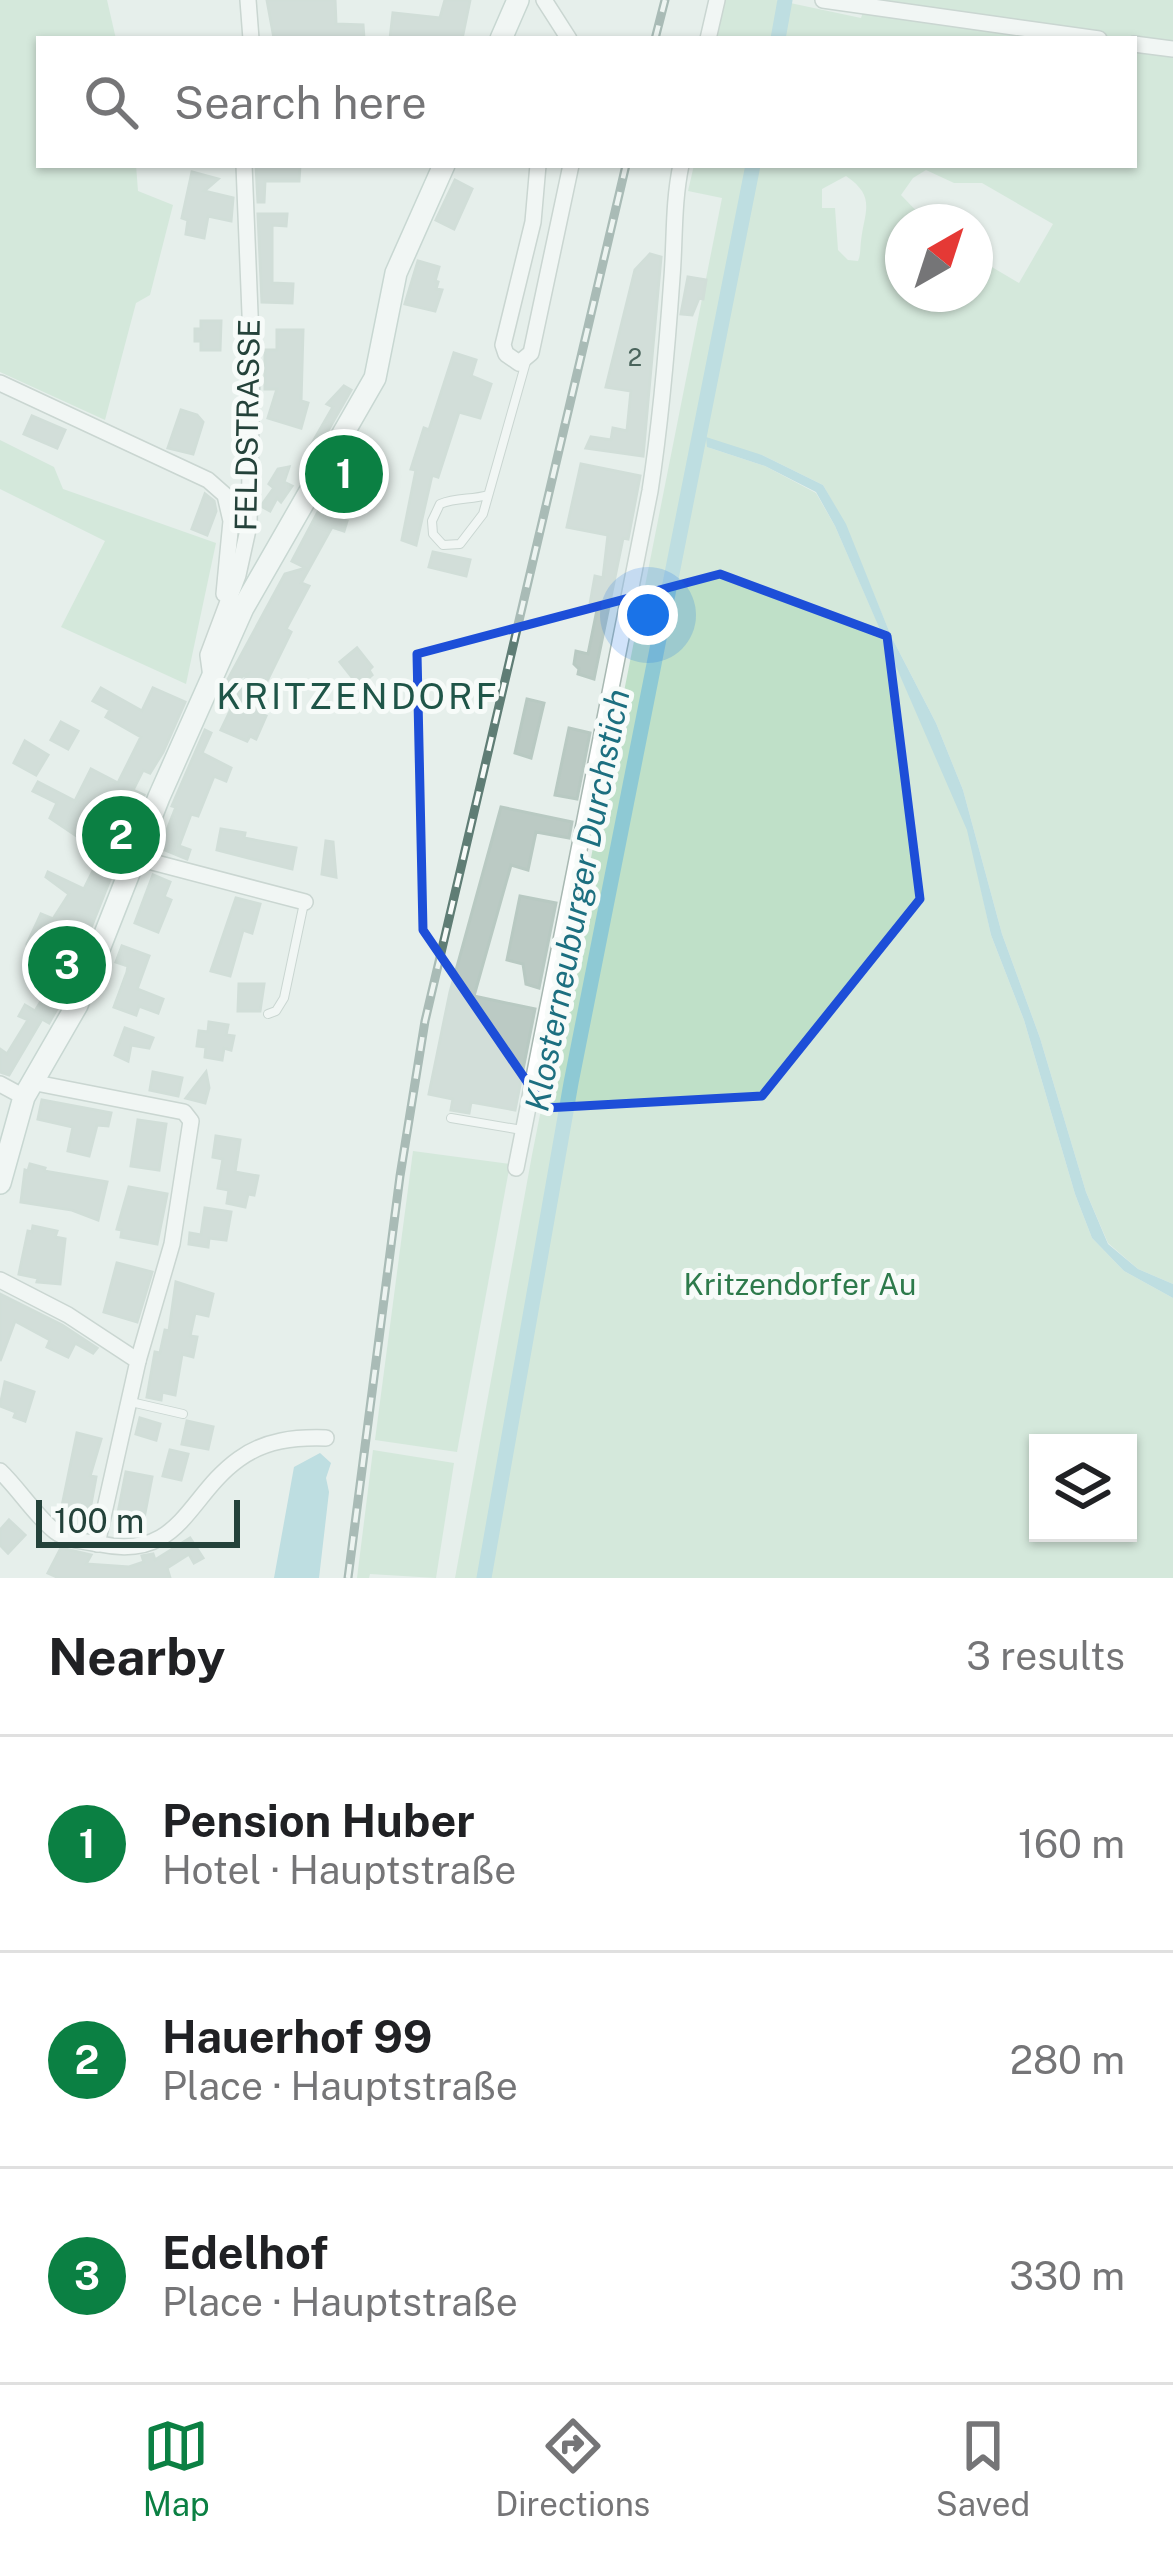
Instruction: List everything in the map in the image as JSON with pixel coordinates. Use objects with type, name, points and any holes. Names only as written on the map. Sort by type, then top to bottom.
[{"type":"main road","points":[[503,36],[518,0]]},
{"type":"main road","points":[[0,1183],[27,1090],[77,1005],[257,577],[375,378],[396,273],[443,168]]},
{"type":"street","points":[[248,0],[251,36]]},
{"type":"street","points":[[544,0],[567,36]]},
{"type":"street","points":[[709,36],[717,0]]},
{"type":"street","points":[[823,0],[866,2],[1080,36]]},
{"type":"street","points":[[551,36],[554,15]]},
{"type":"street","points":[[1137,44],[1173,49]]},
{"type":"street","name":"FELDSTRASSE","points":[[211,678],[208,655],[238,575],[249,525],[252,363],[244,168]]},
{"type":"street","points":[[538,168],[528,240],[503,345],[506,354],[519,363],[527,360],[570,168]]},
{"type":"street","points":[[516,1168],[650,491],[662,411],[674,200],[680,168]]},
{"type":"street","points":[[0,383],[208,481],[225,494],[231,521],[221,621]]},
{"type":"street","points":[[136,858],[305,902]]},
{"type":"street","points":[[0,1084],[184,1112],[191,1120],[172,1244],[138,1361],[97,1544]]},
{"type":"street","points":[[0,1280],[68,1315],[138,1361]]},
{"type":"street","points":[[0,1471],[58,1534],[123,1549],[159,1540],[183,1524],[209,1486],[237,1460],[264,1444],[298,1437],[326,1438]]},
{"type":"lane","points":[[528,240],[554,247]]},
{"type":"lane","points":[[488,495],[471,500],[456,497],[440,504],[432,521],[433,534],[443,545],[460,544],[474,529],[488,495],[527,360]]},
{"type":"lane","points":[[268,1014],[277,1011],[284,998],[305,902]]},
{"type":"lane","points":[[451,1118],[524,1130]]},
{"type":"lane","points":[[131,1402],[183,1414]]},
{"type":"highlighted area","points":[[720,574],[887,636],[920,899],[762,1096],[545,1108],[423,930],[417,654]]},
{"type":"green space","points":[[0,0],[107,0],[115,36],[36,36],[36,168],[136,168],[138,191],[173,205],[150,295],[136,303],[105,420],[0,372]]},
{"type":"green space","name":"Kritzendorfer Au","points":[[724,0],[776,0],[861,18],[867,0],[1173,0],[1173,1284],[1138,1269],[1108,1243],[1086,1192],[1040,1038],[1002,934],[963,790],[845,524],[823,485],[762,455],[707,447],[765,466],[816,493],[835,526],[968,830],[991,935],[1024,1020],[1092,1238],[1124,1271],[1173,1298],[1173,1578],[455,1578],[532,1155],[722,198],[688,191],[693,168],[1137,168],[1137,36],[716,36]],"holes":[[[846,176],[862,191],[866,206],[858,261],[848,260],[838,250],[835,208],[822,208],[822,189]]]},
{"type":"green space","points":[[0,440],[54,467],[63,489],[216,543],[186,684],[61,627],[105,541],[0,489]]},
{"type":"green space","points":[[413,1151],[510,1164],[457,1452],[375,1440]]},
{"type":"green space","points":[[373,1450],[454,1463],[436,1578],[370,1574],[357,1578]]},
{"type":"water","points":[[706,437],[762,455],[823,485],[846,524],[891,636],[936,723],[963,790],[1002,934],[1040,1038],[1086,1192],[1108,1244],[1138,1269],[1173,1284],[1173,1298],[1124,1271],[1092,1238],[1024,1020],[991,935],[967,830],[835,526],[816,492],[765,466],[707,447]]},
{"type":"water","points":[[320,1453],[331,1463],[319,1578],[274,1578],[294,1467]]},
{"type":"building","points":[[267,0],[335,0],[336,24],[363,25],[364,36],[274,36]]},
{"type":"building","points":[[445,0],[470,0],[463,36],[390,36],[393,13],[440,18]]},
{"type":"building","points":[[256,168],[300,168],[299,181],[265,181],[264,202],[258,202]]},
{"type":"building","points":[[192,172],[218,179],[204,191],[233,198],[231,221],[208,216],[204,238],[186,234],[188,220],[182,218]]},
{"type":"building","points":[[455,180],[472,189],[454,229],[436,220]]},
{"type":"building","points":[[258,214],[287,214],[286,226],[272,225],[272,283],[293,284],[292,303],[262,302]]},
{"type":"building","points":[[650,254],[661,257],[643,456],[586,448],[591,437],[611,440],[613,428],[627,431],[631,391],[606,387],[635,270]]},
{"type":"building","points":[[418,261],[439,267],[436,289],[442,290],[435,311],[405,304]]},
{"type":"building","points":[[688,277],[706,280],[703,299],[699,298],[692,315],[681,314]]},
{"type":"building","points":[[201,321],[221,321],[220,350],[201,350],[201,341],[195,341]]},
{"type":"building","points":[[277,330],[303,330],[301,401],[308,403],[301,428],[268,418],[277,389],[265,389],[265,350],[277,350]]},
{"type":"building","points":[[454,353],[476,360],[471,376],[491,384],[480,418],[459,412],[438,477],[432,475],[416,545],[402,540],[416,470],[411,469]]},
{"type":"building","points":[[344,386],[351,390],[310,462],[303,459],[333,407],[327,404]]},
{"type":"building","points":[[181,410],[203,422],[193,454],[168,448]]},
{"type":"building","points":[[32,416],[65,430],[57,448],[24,434]]},
{"type":"building","points":[[345,461],[358,468],[337,518],[347,521],[344,531],[332,527],[301,583],[309,586],[286,629],[291,632],[266,683],[260,680],[249,702],[262,707],[259,713],[266,716],[256,739],[250,736],[247,741],[221,730],[248,674],[226,683],[285,574],[306,568],[292,561]]},
{"type":"building","points":[[581,464],[640,476],[594,679],[578,674],[574,664],[576,651],[588,654],[598,605],[590,604],[595,576],[603,578],[608,535],[567,527]]},
{"type":"building","points":[[289,467],[284,482],[292,486],[281,502],[277,498],[270,511],[261,506],[274,488],[269,484],[278,469]]},
{"type":"building","points":[[205,494],[214,501],[216,511],[207,535],[192,529]]},
{"type":"building","points":[[433,552],[470,560],[466,576],[429,567]]},
{"type":"building","points":[[357,648],[372,667],[372,675],[363,683],[359,678],[355,681],[340,662]]},
{"type":"building","points":[[101,688],[142,711],[153,688],[185,702],[163,752],[150,773],[143,770],[133,790],[144,795],[138,808],[118,798],[108,819],[130,829],[63,998],[49,1023],[42,1019],[9,1075],[0,1072],[0,1049],[7,1054],[28,1020],[19,1016],[25,1005],[35,1011],[45,995],[52,1000],[63,970],[28,953],[27,944],[41,914],[53,919],[69,894],[46,877],[48,872],[84,889],[102,853],[50,818],[57,803],[33,791],[38,782],[75,801],[91,769],[118,783],[141,737],[106,717],[110,710],[93,701]]},
{"type":"building","points":[[527,699],[544,703],[531,758],[515,753]]},
{"type":"building","points":[[61,722],[78,731],[68,749],[51,740]]},
{"type":"building","points":[[569,728],[590,733],[577,799],[555,795]]},
{"type":"building","points":[[205,730],[211,733],[202,753],[231,768],[226,781],[214,776],[198,816],[191,814],[179,846],[190,850],[187,859],[160,848],[176,807],[172,806]]},
{"type":"building","points":[[25,741],[48,755],[36,775],[14,763]]},
{"type":"building","points":[[501,807],[572,822],[569,838],[536,832],[528,870],[511,865],[474,996],[535,1009],[515,1110],[471,1102],[469,1113],[451,1110],[453,1099],[429,1094],[450,992]]},
{"type":"building","points":[[221,829],[296,848],[292,869],[217,850]]},
{"type":"building","points":[[326,841],[333,842],[336,877],[322,874]]},
{"type":"building","points":[[153,875],[170,882],[164,897],[171,900],[158,932],[135,923]]},
{"type":"building","points":[[520,896],[556,903],[539,988],[526,984],[523,964],[507,960]]},
{"type":"building","points":[[236,898],[260,904],[252,933],[243,930],[230,976],[211,971]]},
{"type":"building","points":[[122,946],[149,956],[137,989],[163,999],[158,1013],[139,1006],[136,1015],[114,1007],[128,966],[116,962]]},
{"type":"building","points":[[239,984],[264,984],[260,1011],[238,1011]]},
{"type":"building","points":[[209,1022],[228,1025],[226,1035],[234,1036],[222,1060],[205,1057],[206,1047],[197,1046],[199,1031],[208,1032]]},
{"type":"building","points":[[125,1028],[153,1038],[149,1048],[131,1045],[128,1061],[115,1055]]},
{"type":"building","points":[[153,1072],[182,1078],[178,1096],[150,1090]]},
{"type":"building","points":[[206,1072],[205,1103],[186,1098]]},
{"type":"building","points":[[42,1100],[111,1113],[108,1126],[97,1125],[89,1156],[68,1151],[73,1127],[38,1119]]},
{"type":"building","points":[[138,1120],[166,1124],[159,1170],[131,1166]]},
{"type":"building","points":[[216,1136],[240,1140],[235,1172],[258,1176],[254,1195],[248,1194],[245,1207],[227,1203],[229,1190],[218,1188],[223,1159],[213,1157]]},
{"type":"building","points":[[30,1164],[44,1171],[107,1182],[98,1220],[72,1210],[21,1202]]},
{"type":"building","points":[[129,1187],[167,1194],[157,1244],[121,1237],[122,1230],[117,1229]]},
{"type":"building","points":[[205,1208],[231,1212],[226,1240],[209,1238],[208,1247],[189,1244],[190,1233],[201,1235]]},
{"type":"building","points":[[33,1226],[57,1231],[55,1237],[65,1239],[60,1284],[19,1274]]},
{"type":"building","points":[[117,1263],[152,1272],[137,1322],[104,1312]]},
{"type":"building","points":[[176,1282],[213,1294],[208,1316],[195,1313],[190,1336],[197,1337],[193,1357],[182,1354],[175,1395],[162,1392],[161,1400],[147,1397],[155,1352],[160,1353],[165,1330],[169,1331]]},
{"type":"building","points":[[0,1294],[97,1348],[93,1353],[75,1343],[68,1357],[47,1347],[50,1340],[15,1321],[0,1361]]},
{"type":"building","points":[[5,1382],[34,1392],[25,1421],[0,1406]]},
{"type":"building","points":[[140,1418],[160,1424],[156,1440],[136,1434]]},
{"type":"building","points":[[187,1421],[213,1427],[208,1449],[182,1444]]},
{"type":"building","points":[[77,1433],[101,1439],[90,1476],[96,1477],[89,1515],[61,1511]]},
{"type":"building","points":[[170,1450],[188,1454],[181,1480],[163,1476]]},
{"type":"building","points":[[126,1472],[152,1477],[144,1518],[118,1513]]},
{"type":"building","points":[[9,1520],[25,1535],[8,1553],[0,1545],[0,1530]]},
{"type":"building","points":[[190,1538],[203,1558],[194,1563],[189,1554],[167,1568],[170,1578],[59,1578],[48,1573],[61,1548],[91,1555],[86,1564],[129,1567],[144,1562],[142,1556],[153,1554],[155,1560]]},
{"type":"waterway","name":"Klosterneuburger Durchstich","points":[[779,36],[785,0]]},
{"type":"waterway","name":"Klosterneuburger Durchstich","points":[[484,1578],[571,1083],[752,168]]},
{"type":"railway","points":[[656,36],[665,0]]},
{"type":"railway","points":[[348,1578],[425,1021],[625,168]]},
{"type":"place","name":"Pension Huber","points":[[344,474]]},
{"type":"place","name":"Hauerhof 99","points":[[121,835]]},
{"type":"place","name":"Edelhof","points":[[67,965]]},
{"type":"district","name":"KRITZENDORF","points":[[358,696]]}]
